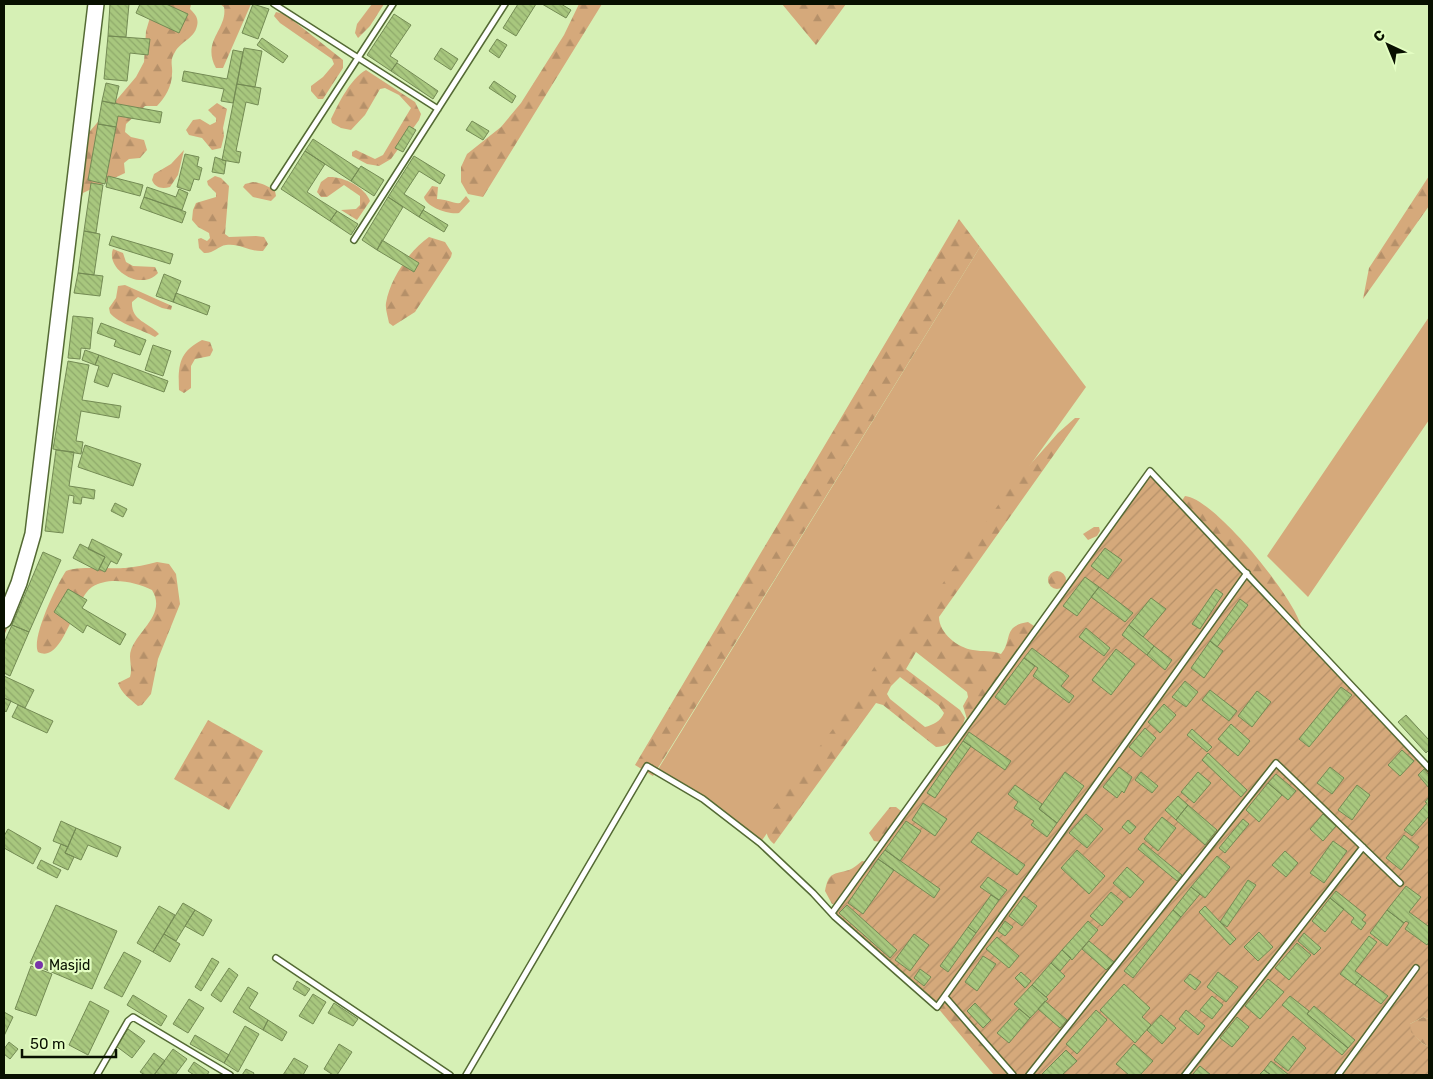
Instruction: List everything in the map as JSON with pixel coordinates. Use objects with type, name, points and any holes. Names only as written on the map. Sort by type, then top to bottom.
[{"type":"main road","points":[[4,620],[19,583],[33,534],[96,4]]},
{"type":"lane","points":[[274,4],[438,109]]},
{"type":"lane","points":[[274,188],[393,4]]},
{"type":"lane","points":[[354,240],[505,4]]},
{"type":"lane","points":[[832,913],[1150,471],[1429,768]]},
{"type":"lane","points":[[466,1075],[647,766],[704,800],[760,843],[832,913],[938,1008],[1247,574]]},
{"type":"lane","points":[[1029,1075],[1276,763],[1400,883]]},
{"type":"lane","points":[[1185,1075],[1362,847]]},
{"type":"lane","points":[[276,958],[450,1075]]},
{"type":"lane","points":[[1338,1075],[1416,968]]},
{"type":"lane","points":[[945,997],[1013,1075]]},
{"type":"lane","points":[[97,1075],[128,1021],[133,1017],[230,1075]]},
{"type":"green space","points":[[154,4],[191,4],[190,9],[197,18],[197,26],[193,34],[173,55],[171,83],[163,99],[157,106],[145,106],[126,124],[125,132],[131,137],[144,140],[147,150],[140,158],[129,159],[124,163],[125,173],[83,193],[80,203],[39,535],[35,557],[4,636],[4,603],[29,538],[85,137],[136,77],[144,62],[146,31]]},
{"type":"green space","points":[[220,4],[251,4],[223,68],[216,68],[211,50],[224,15],[224,7]]},
{"type":"green space","points":[[372,4],[384,4],[370,26],[358,38],[355,33],[357,24]]},
{"type":"green space","points":[[579,4],[602,4],[483,197],[468,194],[461,182],[461,167],[467,154],[501,127],[521,103],[564,35]]},
{"type":"green space","points":[[782,4],[846,4],[816,45]]},
{"type":"green space","points":[[276,12],[285,14],[343,60],[343,68],[323,99],[318,99],[311,91],[311,86],[323,77],[334,64],[332,59],[280,23],[274,16]]},
{"type":"green space","points":[[366,70],[415,102],[421,114],[419,120],[391,159],[379,166],[367,164],[352,156],[352,152],[356,150],[375,159],[383,155],[411,108],[399,95],[385,88],[380,89],[365,115],[351,130],[341,128],[332,123],[331,119],[350,85]]},
{"type":"green space","points":[[217,103],[227,109],[221,148],[212,150],[202,138],[189,135],[186,130],[193,120],[200,119],[210,125],[216,122],[216,118],[208,110]]},
{"type":"green space","points":[[184,150],[178,175],[170,187],[162,188],[155,185],[152,180],[154,174],[171,164]]},
{"type":"green space","points":[[215,176],[221,178],[229,186],[225,234],[229,237],[264,237],[268,244],[263,251],[231,245],[204,253],[199,248],[198,239],[201,238],[207,241],[210,238],[209,233],[198,227],[192,220],[193,210],[196,203],[216,197],[216,193],[208,185],[207,181]]},
{"type":"green space","points":[[1429,176],[1429,206],[1363,299],[1369,268]]},
{"type":"green space","points":[[328,177],[347,180],[367,196],[370,201],[357,220],[341,210],[356,209],[360,205],[360,196],[344,185],[327,197],[321,197],[317,192],[321,182]]},
{"type":"green space","points":[[253,182],[272,189],[275,191],[276,196],[271,201],[253,197],[243,187],[245,184]]},
{"type":"green space","points":[[432,186],[438,187],[437,199],[460,203],[466,196],[470,201],[459,213],[450,213],[438,209],[429,204],[424,197]]},
{"type":"green space","points":[[959,219],[980,247],[653,776],[635,765]]},
{"type":"green space","points":[[429,237],[445,242],[452,253],[451,257],[415,312],[393,326],[389,323],[386,310],[388,294],[401,266],[414,250]]},
{"type":"green space","points":[[980,247],[1086,387],[760,843],[703,799],[657,771]]},
{"type":"green space","points":[[113,249],[123,253],[126,262],[133,266],[155,267],[158,273],[151,278],[143,280],[126,276],[114,264],[112,257]]},
{"type":"green space","points":[[125,285],[172,306],[171,310],[162,308],[138,297],[132,302],[132,308],[137,317],[159,334],[155,337],[124,323],[113,317],[110,313],[109,308],[116,298],[118,286]]},
{"type":"green space","points":[[1429,317],[1429,420],[1308,597],[1267,556]]},
{"type":"green space","points":[[202,340],[210,342],[213,350],[210,356],[195,359],[191,366],[191,388],[184,393],[179,390],[179,373],[182,360],[189,349]]},
{"type":"green space","points":[[1075,418],[1080,418],[939,617],[942,629],[950,639],[967,649],[1001,654],[1005,649],[1011,630],[1020,624],[1028,622],[1034,626],[1037,634],[972,724],[967,719],[963,706],[968,697],[967,692],[916,652],[906,669],[960,710],[965,718],[955,738],[947,744],[936,747],[883,705],[876,703],[774,844],[768,836],[766,828],[772,810],[848,709],[883,653],[926,607],[1013,484],[1058,433]],"holes":[[[900,677],[939,706],[944,713],[943,716],[925,727],[890,699],[887,694],[891,686]]]},
{"type":"green space","points":[[1150,471],[1429,768],[1429,1019],[1423,1017],[1410,1024],[1411,1032],[1429,1047],[1429,1075],[1013,1075],[945,998],[937,1007],[832,913]]},
{"type":"green space","points":[[1185,496],[1198,501],[1233,530],[1284,594],[1301,626],[1295,631],[1178,507]]},
{"type":"green space","points":[[1094,527],[1099,527],[1100,531],[1097,536],[1088,540],[1083,534]]},
{"type":"green space","points":[[157,562],[169,564],[176,574],[180,604],[158,659],[151,694],[142,705],[138,706],[129,698],[121,690],[118,683],[130,677],[131,650],[154,615],[156,599],[152,590],[122,581],[106,582],[92,587],[79,604],[68,629],[54,649],[47,653],[38,652],[38,635],[41,624],[51,599],[66,571],[85,568],[125,568]]},
{"type":"green space","points":[[1057,571],[1063,574],[1066,580],[1063,586],[1057,589],[1051,586],[1048,580],[1051,574]]},
{"type":"green space","points":[[208,720],[263,751],[229,810],[174,779]]},
{"type":"green space","points":[[890,807],[896,807],[901,811],[902,818],[888,838],[874,841],[869,833]]},
{"type":"green space","points":[[862,861],[872,863],[841,904],[832,904],[825,891],[830,877],[851,869]]},
{"type":"green space","points":[[945,997],[1013,1075],[994,1075],[937,1007]]},
{"type":"green space","points":[[1423,1017],[1429,1019],[1429,1047],[1410,1032],[1410,1024]]},
{"type":"building","points":[[110,4],[129,4],[126,37],[108,36]]},
{"type":"building","points":[[140,4],[166,4],[188,14],[179,33],[136,13]]},
{"type":"building","points":[[253,4],[269,9],[258,39],[242,33]]},
{"type":"building","points":[[518,4],[536,4],[516,36],[503,28]]},
{"type":"building","points":[[542,4],[561,4],[571,10],[566,18]]},
{"type":"building","points":[[394,14],[411,25],[390,56],[398,61],[391,71],[367,55]]},
{"type":"building","points":[[108,36],[150,39],[148,55],[130,53],[127,81],[104,79]]},
{"type":"building","points":[[262,38],[288,56],[283,63],[257,45]]},
{"type":"building","points":[[497,39],[507,45],[499,58],[489,51]]},
{"type":"building","points":[[244,48],[262,51],[255,87],[237,84]]},
{"type":"building","points":[[441,48],[458,59],[451,70],[434,59]]},
{"type":"building","points":[[233,50],[243,52],[233,103],[221,101],[224,89],[182,81],[184,71],[227,79]]},
{"type":"building","points":[[397,63],[438,91],[433,99],[391,71]]},
{"type":"building","points":[[494,81],[516,96],[512,103],[489,88]]},
{"type":"building","points":[[106,83],[119,86],[115,104],[102,101]]},
{"type":"building","points":[[237,84],[261,88],[258,105],[246,102],[236,151],[241,152],[239,163],[222,160]]},
{"type":"building","points":[[102,101],[162,112],[160,123],[118,116],[116,127],[98,124]]},
{"type":"building","points":[[472,121],[489,131],[483,140],[466,130]]},
{"type":"building","points":[[98,124],[116,127],[105,184],[88,180]]},
{"type":"building","points":[[409,126],[416,130],[403,152],[395,148]]},
{"type":"building","points":[[313,139],[359,169],[351,181],[305,151]]},
{"type":"building","points":[[305,151],[325,164],[307,192],[337,211],[330,221],[281,189]]},
{"type":"building","points":[[185,154],[199,157],[197,166],[202,168],[199,180],[194,179],[190,191],[177,187]]},
{"type":"building","points":[[414,156],[445,175],[440,184],[419,171],[404,194],[425,207],[419,217],[388,197]]},
{"type":"building","points":[[215,157],[226,161],[224,174],[212,172]]},
{"type":"building","points":[[361,166],[384,180],[374,196],[351,181]]},
{"type":"building","points":[[108,176],[143,185],[140,196],[106,187]]},
{"type":"building","points":[[91,183],[103,185],[96,233],[84,231]]},
{"type":"building","points":[[147,187],[176,197],[179,189],[188,193],[182,210],[144,197]]},
{"type":"building","points":[[144,197],[186,212],[182,223],[140,208]]},
{"type":"building","points":[[388,197],[403,207],[377,250],[362,240]]},
{"type":"building","points":[[423,210],[448,225],[444,232],[419,217]]},
{"type":"building","points":[[337,211],[358,224],[351,235],[330,221]]},
{"type":"building","points":[[84,231],[100,234],[94,275],[78,273]]},
{"type":"building","points":[[112,236],[173,254],[170,264],[109,245]]},
{"type":"building","points":[[382,240],[419,263],[414,272],[377,250]]},
{"type":"building","points":[[78,273],[103,276],[100,296],[74,293]]},
{"type":"building","points":[[164,274],[181,281],[173,302],[156,296]]},
{"type":"building","points":[[176,293],[210,306],[207,315],[173,302]]},
{"type":"building","points":[[73,316],[93,318],[90,349],[81,348],[80,359],[68,358]]},
{"type":"building","points":[[101,323],[146,340],[140,355],[114,346],[116,340],[97,333]]},
{"type":"building","points":[[153,345],[171,351],[163,376],[145,370]]},
{"type":"building","points":[[85,350],[99,355],[95,365],[82,360]]},
{"type":"building","points":[[99,355],[168,381],[164,392],[113,373],[108,387],[94,382],[99,366],[95,365]]},
{"type":"building","points":[[68,361],[89,365],[82,400],[121,406],[119,418],[81,411],[76,441],[83,442],[81,454],[53,449]]},
{"type":"building","points":[[85,445],[141,464],[133,486],[78,467]]},
{"type":"building","points":[[56,450],[74,452],[69,486],[95,490],[94,499],[82,497],[81,504],[73,503],[74,496],[69,495],[63,533],[45,531]]},
{"type":"building","points":[[115,503],[127,509],[123,517],[111,511]]},
{"type":"building","points":[[92,539],[122,554],[117,564],[111,561],[105,572],[99,569],[105,557],[88,549]]},
{"type":"building","points":[[80,544],[105,557],[98,571],[73,558]]},
{"type":"building","points":[[1105,548],[1122,560],[1108,579],[1091,566]]},
{"type":"building","points":[[43,552],[61,560],[29,632],[12,625]]},
{"type":"building","points":[[1085,577],[1099,587],[1077,616],[1063,606]]},
{"type":"building","points":[[1099,587],[1133,613],[1125,622],[1091,597]]},
{"type":"building","points":[[68,589],[87,600],[82,608],[126,634],[120,645],[87,625],[83,633],[54,612]]},
{"type":"building","points":[[1216,589],[1223,594],[1200,629],[1192,624]]},
{"type":"building","points":[[1151,598],[1166,609],[1143,637],[1129,625]]},
{"type":"building","points":[[1240,599],[1248,605],[1217,647],[1210,641]]},
{"type":"building","points":[[12,625],[29,632],[10,676],[4,673],[4,643]]},
{"type":"building","points":[[1129,625],[1154,646],[1147,655],[1122,635]]},
{"type":"building","points":[[1086,628],[1110,648],[1104,656],[1079,637]]},
{"type":"building","points":[[1210,641],[1223,651],[1204,678],[1191,668]]},
{"type":"building","points":[[1154,646],[1172,660],[1165,670],[1147,655]]},
{"type":"building","points":[[1032,648],[1069,676],[1061,686],[1074,696],[1069,703],[1033,676],[1038,668],[1024,658]]},
{"type":"building","points":[[1116,649],[1135,664],[1111,695],[1092,680]]},
{"type":"building","points":[[1024,658],[1035,666],[1005,705],[995,697]]},
{"type":"building","points":[[4,676],[34,690],[25,708],[4,698]]},
{"type":"building","points":[[1185,681],[1198,692],[1186,707],[1172,697]]},
{"type":"building","points":[[1341,687],[1352,695],[1309,747],[1299,739]]},
{"type":"building","points":[[1210,690],[1237,711],[1229,721],[1202,700]]},
{"type":"building","points":[[1257,691],[1271,702],[1252,727],[1238,716]]},
{"type":"building","points":[[4,698],[11,701],[6,712],[4,710]]},
{"type":"building","points":[[1164,704],[1176,715],[1160,733],[1148,722]]},
{"type":"building","points":[[18,705],[53,721],[47,733],[12,717]]},
{"type":"building","points":[[1406,715],[1429,740],[1429,750],[1426,753],[1398,722]]},
{"type":"building","points":[[1231,724],[1250,741],[1238,756],[1218,739]]},
{"type":"building","points":[[1145,728],[1156,738],[1141,757],[1129,747]]},
{"type":"building","points":[[1192,729],[1212,747],[1207,752],[1187,735]]},
{"type":"building","points":[[969,732],[1011,761],[1005,770],[963,741]]},
{"type":"building","points":[[963,741],[971,746],[935,798],[927,793]]},
{"type":"building","points":[[1402,750],[1414,761],[1400,776],[1388,765]]},
{"type":"building","points":[[1208,753],[1247,790],[1241,797],[1202,760]]},
{"type":"building","points":[[1119,767],[1132,777],[1124,793],[1122,791],[1117,798],[1103,787]]},
{"type":"building","points":[[1330,767],[1344,778],[1332,794],[1317,783]]},
{"type":"building","points":[[1424,769],[1429,775],[1429,788],[1418,775]]},
{"type":"building","points":[[1065,772],[1084,786],[1057,823],[1039,809]]},
{"type":"building","points":[[1141,772],[1158,786],[1152,793],[1135,780]]},
{"type":"building","points":[[1198,772],[1211,783],[1194,803],[1181,792]]},
{"type":"building","points":[[1276,774],[1296,791],[1288,800],[1268,783]]},
{"type":"building","points":[[1268,783],[1282,795],[1259,822],[1246,810]]},
{"type":"building","points":[[1015,785],[1042,804],[1039,809],[1057,823],[1047,837],[1031,825],[1034,821],[1014,808],[1018,802],[1008,794]]},
{"type":"building","points":[[1357,785],[1370,795],[1352,820],[1338,810]]},
{"type":"building","points":[[1178,796],[1188,805],[1176,820],[1165,810]]},
{"type":"building","points":[[1429,797],[1429,816],[1412,836],[1404,830],[1427,803],[1425,802]]},
{"type":"building","points":[[923,803],[947,819],[935,836],[912,820]]},
{"type":"building","points":[[1188,805],[1217,830],[1205,845],[1176,820]]},
{"type":"building","points":[[1086,814],[1103,829],[1087,848],[1069,833]]},
{"type":"building","points":[[1323,814],[1336,826],[1323,841],[1310,829]]},
{"type":"building","points":[[1162,817],[1176,828],[1158,851],[1144,839]]},
{"type":"building","points":[[1243,819],[1249,824],[1225,853],[1219,848]]},
{"type":"building","points":[[1128,820],[1136,827],[1130,834],[1122,827]]},
{"type":"building","points":[[61,821],[76,828],[68,847],[53,841]]},
{"type":"building","points":[[906,821],[921,831],[900,861],[885,850]]},
{"type":"building","points":[[76,828],[121,847],[117,857],[88,845],[81,860],[65,853]]},
{"type":"building","points":[[8,829],[41,848],[33,864],[4,848],[4,836]]},
{"type":"building","points":[[978,832],[1025,865],[1017,875],[971,842]]},
{"type":"building","points":[[1404,835],[1419,847],[1401,870],[1386,858]]},
{"type":"building","points":[[1333,841],[1347,851],[1324,883],[1310,873]]},
{"type":"building","points":[[1143,843],[1182,875],[1177,881],[1138,849]]},
{"type":"building","points":[[61,844],[68,847],[65,853],[74,857],[68,870],[53,863]]},
{"type":"building","points":[[885,850],[940,889],[934,898],[878,859]]},
{"type":"building","points":[[1077,850],[1105,876],[1089,894],[1061,868]]},
{"type":"building","points":[[1285,851],[1298,863],[1286,877],[1272,865]]},
{"type":"building","points":[[1217,856],[1230,867],[1205,898],[1191,887]]},
{"type":"building","points":[[878,859],[894,870],[863,914],[848,903]]},
{"type":"building","points":[[41,860],[61,870],[57,878],[37,868]]},
{"type":"building","points":[[1127,867],[1144,882],[1130,898],[1113,883]]},
{"type":"building","points":[[988,877],[1007,890],[999,900],[980,887]]},
{"type":"building","points":[[1248,880],[1256,885],[1227,927],[1220,922]]},
{"type":"building","points":[[1406,886],[1421,897],[1409,912],[1428,926],[1429,924],[1429,942],[1427,945],[1405,929],[1409,923],[1406,921],[1404,923],[1387,910]]},
{"type":"building","points":[[1191,887],[1200,894],[1181,917],[1173,910]]},
{"type":"building","points":[[1336,891],[1366,915],[1362,920],[1366,923],[1361,930],[1351,922],[1354,918],[1330,898]]},
{"type":"building","points":[[1111,892],[1123,902],[1102,926],[1090,916]]},
{"type":"building","points":[[991,895],[999,900],[976,933],[968,927]]},
{"type":"building","points":[[1024,896],[1037,906],[1022,926],[1009,916]]},
{"type":"building","points":[[1330,898],[1344,909],[1325,932],[1312,921]]},
{"type":"building","points":[[183,903],[195,910],[176,941],[164,934]]},
{"type":"building","points":[[56,905],[117,931],[92,989],[30,963]]},
{"type":"building","points":[[847,905],[897,950],[890,958],[839,913]]},
{"type":"building","points":[[159,906],[175,915],[153,952],[137,943]]},
{"type":"building","points":[[1205,906],[1236,939],[1230,945],[1199,912]]},
{"type":"building","points":[[195,910],[212,920],[203,936],[185,926]]},
{"type":"building","points":[[1173,910],[1181,917],[1133,978],[1124,971]]},
{"type":"building","points":[[1387,910],[1404,923],[1387,946],[1370,933]]},
{"type":"building","points":[[1005,921],[1013,927],[1005,936],[998,931]]},
{"type":"building","points":[[1088,921],[1098,930],[1072,960],[1062,950]]},
{"type":"building","points":[[968,927],[976,933],[948,972],[940,966]]},
{"type":"building","points":[[1259,932],[1273,947],[1258,961],[1244,947]]},
{"type":"building","points":[[1304,933],[1321,948],[1314,955],[1298,941]]},
{"type":"building","points":[[164,934],[180,944],[170,962],[153,952]]},
{"type":"building","points":[[914,934],[929,945],[910,971],[895,960]]},
{"type":"building","points":[[1369,936],[1377,942],[1355,971],[1362,976],[1355,985],[1340,974]]},
{"type":"building","points":[[997,937],[1019,956],[1009,968],[986,949]]},
{"type":"building","points":[[1089,941],[1114,962],[1106,970],[1082,949]]},
{"type":"building","points":[[1297,943],[1311,955],[1289,980],[1275,968]]},
{"type":"building","points":[[1062,950],[1071,958],[1060,971],[1051,963]]},
{"type":"building","points":[[124,952],[141,961],[122,997],[104,988]]},
{"type":"building","points":[[983,956],[996,964],[977,991],[965,982]]},
{"type":"building","points":[[212,958],[219,962],[201,991],[195,987]]},
{"type":"building","points":[[1051,963],[1065,976],[1046,997],[1032,985]]},
{"type":"building","points":[[31,966],[52,974],[36,1016],[15,1009]]},
{"type":"building","points":[[229,968],[238,975],[221,1002],[211,995]]},
{"type":"building","points":[[920,969],[931,977],[924,986],[914,978]]},
{"type":"building","points":[[1021,972],[1031,981],[1025,988],[1015,978]]},
{"type":"building","points":[[1218,972],[1238,987],[1226,1002],[1207,987]]},
{"type":"building","points":[[1190,974],[1201,982],[1195,990],[1184,981]]},
{"type":"building","points":[[1362,976],[1388,996],[1381,1004],[1355,985]]},
{"type":"building","points":[[1268,979],[1284,992],[1260,1019],[1245,1006]]},
{"type":"building","points":[[297,981],[310,989],[305,996],[293,989]]},
{"type":"building","points":[[1124,984],[1150,1008],[1142,1017],[1151,1025],[1135,1043],[1100,1010]]},
{"type":"building","points":[[1032,985],[1048,999],[1030,1018],[1014,1004]]},
{"type":"building","points":[[248,987],[258,993],[249,1008],[268,1020],[263,1030],[233,1012]]},
{"type":"building","points":[[313,994],[326,1002],[313,1024],[299,1016]]},
{"type":"building","points":[[133,995],[167,1016],[161,1026],[127,1005]]},
{"type":"building","points":[[1212,996],[1223,1005],[1212,1019],[1200,1010]]},
{"type":"building","points":[[1290,996],[1309,1011],[1307,1014],[1348,1048],[1342,1055],[1282,1005]]},
{"type":"building","points":[[189,999],[204,1008],[188,1033],[173,1024]]},
{"type":"building","points":[[90,1001],[109,1011],[88,1055],[69,1045]]},
{"type":"building","points":[[1045,1001],[1067,1020],[1060,1028],[1038,1009]]},
{"type":"building","points":[[334,1003],[358,1019],[353,1026],[328,1013]]},
{"type":"building","points":[[975,1003],[991,1020],[983,1028],[967,1011]]},
{"type":"building","points":[[1314,1006],[1355,1040],[1348,1048],[1307,1014]]},
{"type":"building","points":[[1019,1009],[1030,1018],[1009,1043],[997,1033]]},
{"type":"building","points":[[1096,1010],[1107,1020],[1077,1054],[1066,1044]]},
{"type":"building","points":[[1186,1010],[1205,1026],[1198,1035],[1179,1019]]},
{"type":"building","points":[[4,1012],[13,1017],[4,1036]]},
{"type":"building","points":[[1161,1015],[1176,1028],[1162,1044],[1147,1030]]},
{"type":"building","points":[[1237,1017],[1249,1027],[1232,1047],[1220,1038]]},
{"type":"building","points":[[268,1020],[287,1032],[282,1041],[263,1030]]},
{"type":"building","points":[[245,1026],[259,1034],[238,1072],[224,1063]]},
{"type":"building","points":[[128,1029],[145,1041],[132,1058],[116,1046]]},
{"type":"building","points":[[195,1035],[229,1055],[224,1063],[190,1044]]},
{"type":"building","points":[[1293,1036],[1306,1048],[1288,1071],[1274,1060]]},
{"type":"building","points":[[9,1042],[18,1049],[10,1059],[4,1054],[4,1049]]},
{"type":"building","points":[[339,1044],[352,1052],[337,1075],[333,1075],[324,1069]]},
{"type":"building","points":[[1134,1044],[1153,1061],[1140,1075],[1129,1075],[1116,1064]]},
{"type":"building","points":[[173,1049],[187,1059],[175,1075],[154,1075]]},
{"type":"building","points":[[1066,1050],[1077,1061],[1062,1075],[1041,1075]]},
{"type":"building","points":[[154,1053],[165,1061],[154,1075],[145,1075],[140,1072]]},
{"type":"building","points":[[294,1058],[308,1066],[303,1075],[283,1075]]},
{"type":"building","points":[[1271,1061],[1289,1075],[1271,1075],[1264,1070]]},
{"type":"building","points":[[194,1062],[209,1072],[207,1075],[194,1075],[188,1071]]},
{"type":"building","points":[[1200,1066],[1211,1075],[1192,1075]]},
{"type":"building","points":[[246,1069],[254,1073],[253,1075],[242,1075]]},
{"type":"building","points":[[1264,1070],[1271,1075],[1259,1075]]},
{"type":"place","name":"Masjid","points":[[39,965]]}]
